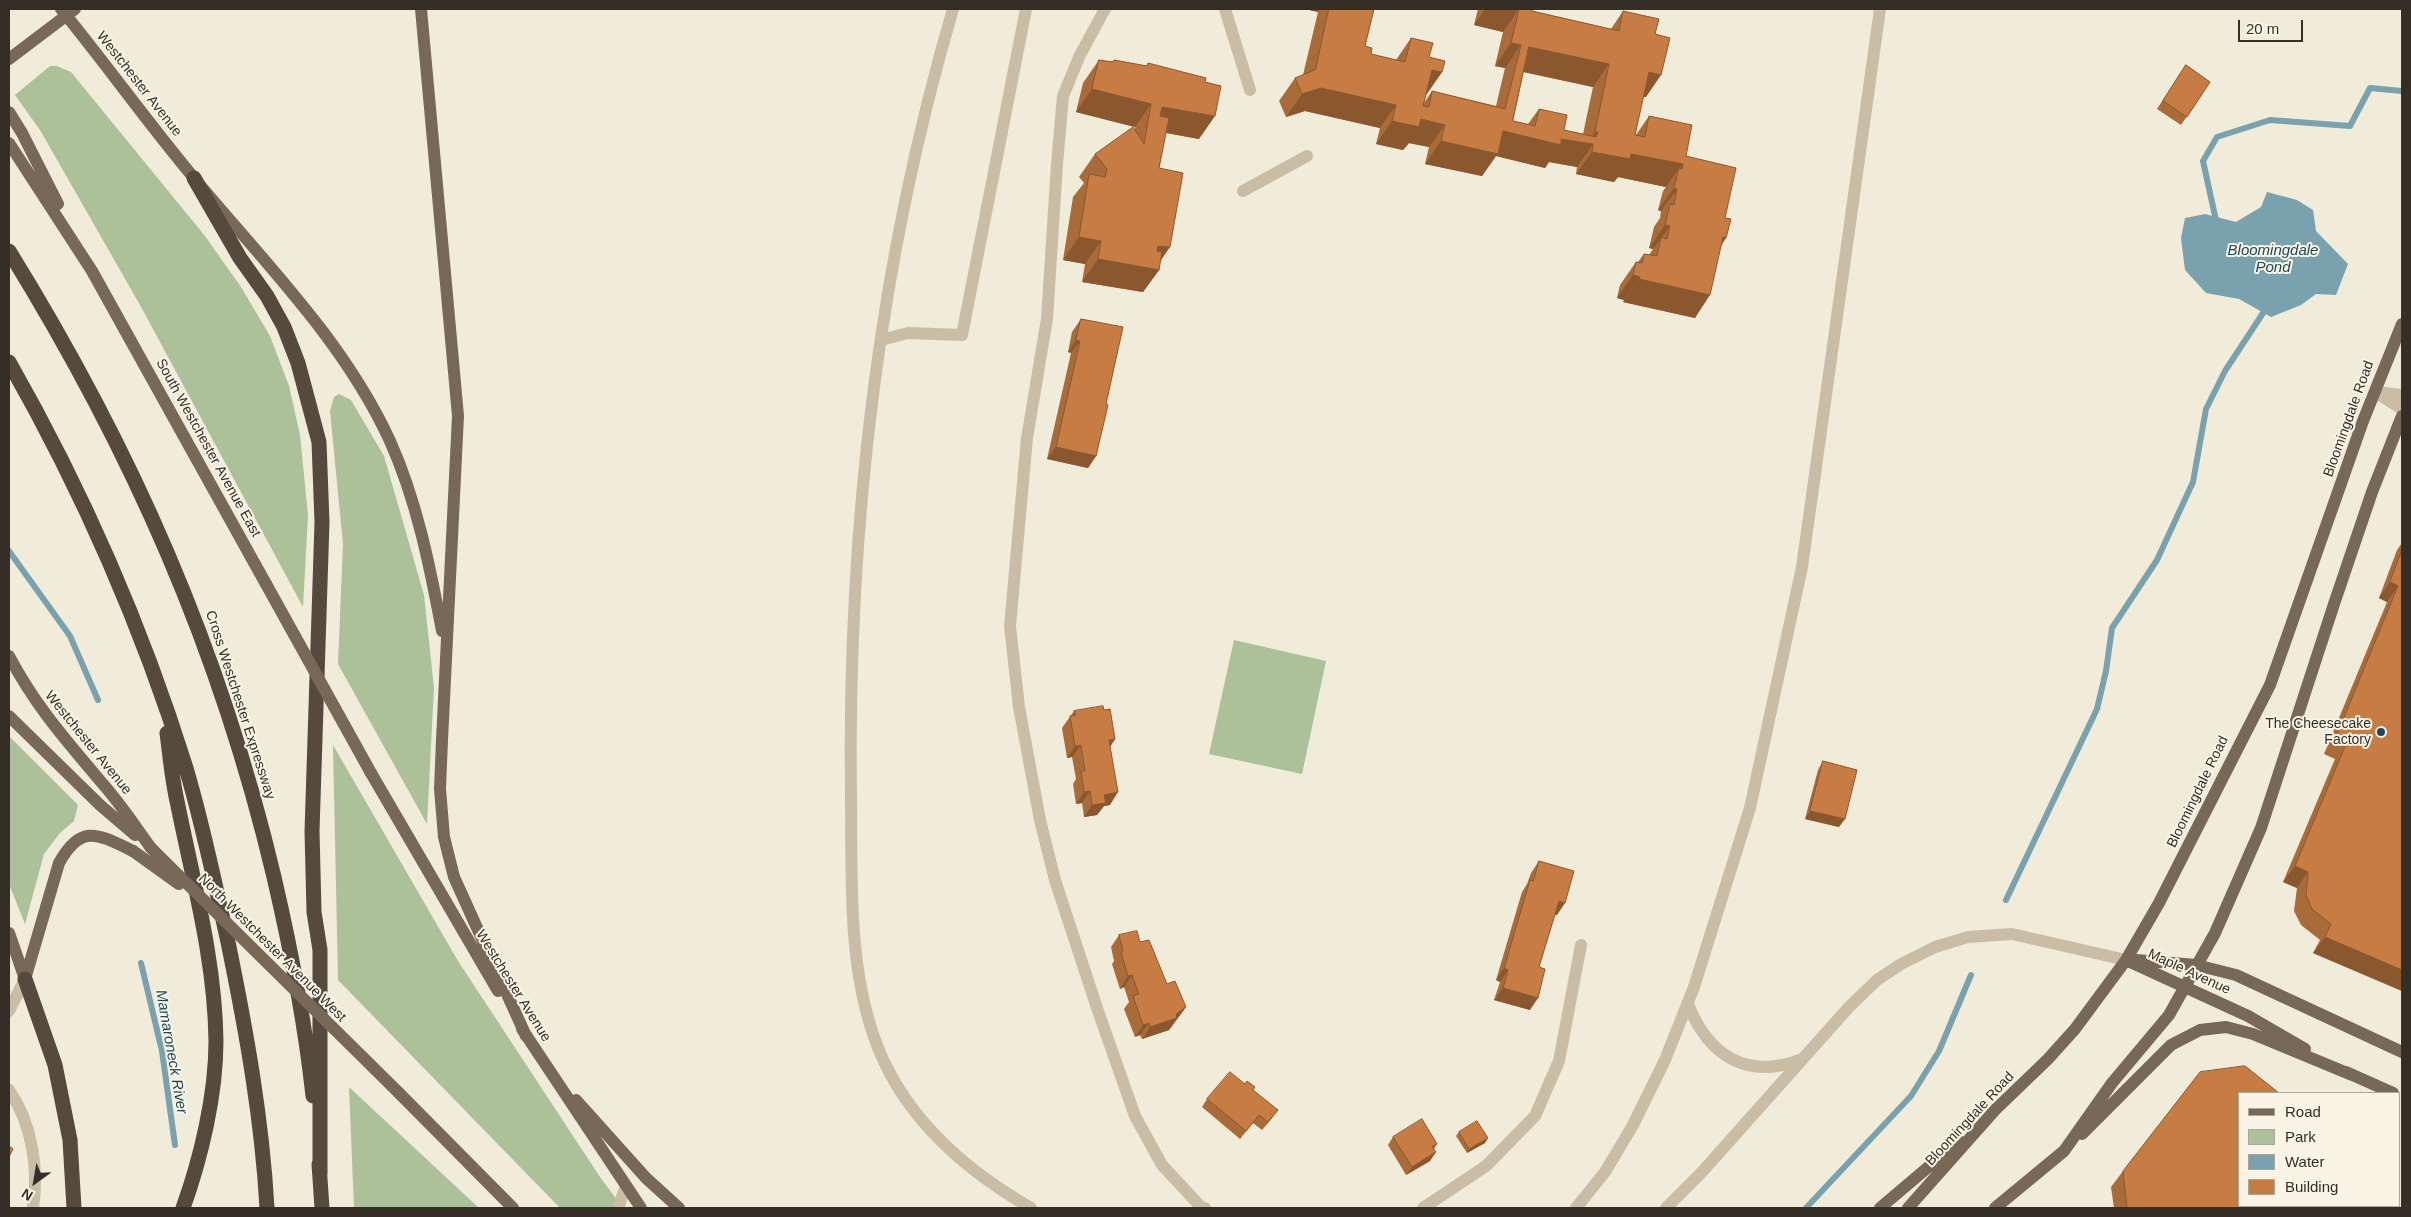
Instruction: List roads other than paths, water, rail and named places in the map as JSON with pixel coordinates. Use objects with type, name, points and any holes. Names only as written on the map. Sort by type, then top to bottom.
[{"type":"highway","points":[[194,178],[240,258],[284,327],[298,363],[319,442],[322,522],[312,831],[314,912],[320,959],[320,1174]]},
{"type":"highway","name":"Cross Westchester Expressway","points":[[9,251],[83,375],[120,449],[155,521],[215,672],[241,752],[285,926],[306,1034],[322,1208]]},
{"type":"highway","points":[[9,362],[55,447],[102,545],[160,692],[186,769],[206,843],[246,1025],[257,1103],[267,1208]]},
{"type":"highway","points":[[160,692],[176,798],[208,944],[216,1034],[210,1104],[194,1178],[183,1208]]},
{"type":"highway","points":[[25,979],[57,1074],[70,1140],[74,1208]]},
{"type":"main road","points":[[420,9],[458,416],[445,645],[440,789],[444,837],[454,876],[526,1036]]},
{"type":"main road","points":[[9,59],[67,11]]},
{"type":"main road","name":"Westchester Avenue","points":[[67,11],[194,178],[294,295],[345,363],[369,401],[390,442],[420,528],[445,645]]},
{"type":"main road","points":[[9,112],[22,133],[92,271]]},
{"type":"main road","name":"South Westchester Avenue East","points":[[9,143],[92,271],[371,773]]},
{"type":"main road","name":"Bloomingdale Road","points":[[1908,1208],[1995,1110],[2048,1059],[2102,996],[2126,960],[2167,887],[2270,685],[2375,392],[2402,324]]},
{"type":"main road","points":[[2064,1151],[2112,1083],[2168,1015],[2215,933],[2261,828],[2372,492],[2402,416]]},
{"type":"main road","name":"Westchester Avenue","points":[[9,656],[28,691],[50,722],[103,783],[131,826]]},
{"type":"main road","points":[[9,716],[100,805],[131,826]]},
{"type":"main road","name":"Westchester Avenue","points":[[371,773],[463,933],[543,1064],[641,1208]]},
{"type":"main road","name":"North Westchester Avenue West","points":[[131,826],[513,1208]]},
{"type":"main road","points":[[25,979],[59,863],[66,849],[76,838],[87,834],[102,836],[133,851],[207,904]]},
{"type":"main road","points":[[9,933],[25,979]]},
{"type":"main road","name":"Maple Avenue","points":[[2126,960],[2196,965],[2236,975],[2402,1052]]},
{"type":"main road","name":"Maple Avenue","points":[[2126,960],[2248,1016],[2352,1076],[2391,1092]]},
{"type":"main road","points":[[1995,1208],[2064,1151],[2121,1098],[2166,1050],[2183,1037],[2200,1030],[2226,1027],[2253,1034],[2352,1076]]},
{"type":"main road","points":[[543,1064],[646,1178],[679,1208]]},
{"type":"main road","points":[[1880,1208],[1995,1110]]},
{"type":"street","points":[[953,9],[930,89],[915,151],[870,410],[851,681],[852,882],[858,975],[874,1038],[893,1079],[911,1108],[931,1133],[955,1156],[986,1181],[1031,1208]]},
{"type":"street","points":[[881,340],[908,333],[962,335],[1026,9]]},
{"type":"street","points":[[1105,9],[1080,55],[1063,96],[1056,164],[1047,319],[1027,438],[1010,626],[1019,707],[1040,820],[1056,880],[1098,1008],[1135,1116],[1162,1165],[1201,1207],[1205,1208]]},
{"type":"street","points":[[1225,9],[1250,90]]},
{"type":"street","points":[[1576,1208],[1605,1172],[1633,1125],[1665,1060],[1688,1004],[1750,808],[1802,567],[1880,9]]},
{"type":"street","points":[[1243,191],[1307,156]]},
{"type":"street","points":[[2375,392],[2402,395]]},
{"type":"street","points":[[2375,392],[2402,410]]},
{"type":"street","points":[[1666,1208],[1702,1172],[1802,1059],[1877,980],[1901,964],[1936,947],[1968,937],[2012,934],[2126,960]]},
{"type":"street","points":[[1423,1208],[1486,1166],[1534,1116],[1559,1061],[1581,944]]},
{"type":"street","points":[[9,1011],[25,979]]},
{"type":"street","points":[[1688,1004],[1694,1018],[1713,1045],[1728,1057],[1744,1065],[1763,1068],[1782,1067],[1802,1059]]},
{"type":"street","points":[[9,1090],[15,1099],[28,1132],[35,1166],[33,1208]]},
{"type":"street","points":[[618,1208],[626,1186]]},
{"type":"water","name":"Bloomingdale Pond","points":[[2267,192],[2297,200],[2313,210],[2316,231],[2348,264],[2336,295],[2316,294],[2301,305],[2271,317],[2239,299],[2206,293],[2185,270],[2181,238],[2185,218],[2205,214],[2236,222],[2261,207]]},
{"type":"waterway","points":[[2217,225],[2203,161],[2217,137],[2270,120],[2350,126],[2370,88],[2402,91]]},
{"type":"waterway","points":[[2006,900],[2097,709],[2106,671],[2112,628],[2157,560],[2193,482],[2206,409],[2225,371],[2267,307]]},
{"type":"waterway","name":"Mamaroneck River","points":[[9,551],[70,636],[98,700]]},
{"type":"waterway","name":"Mamaroneck River","points":[[141,963],[162,1051],[175,1145]]},
{"type":"waterway","points":[[1806,1208],[1911,1096],[1939,1051],[1971,975]]},
{"type":"place","name":"The Cheesecake Factory","points":[[2381,732]]}]
